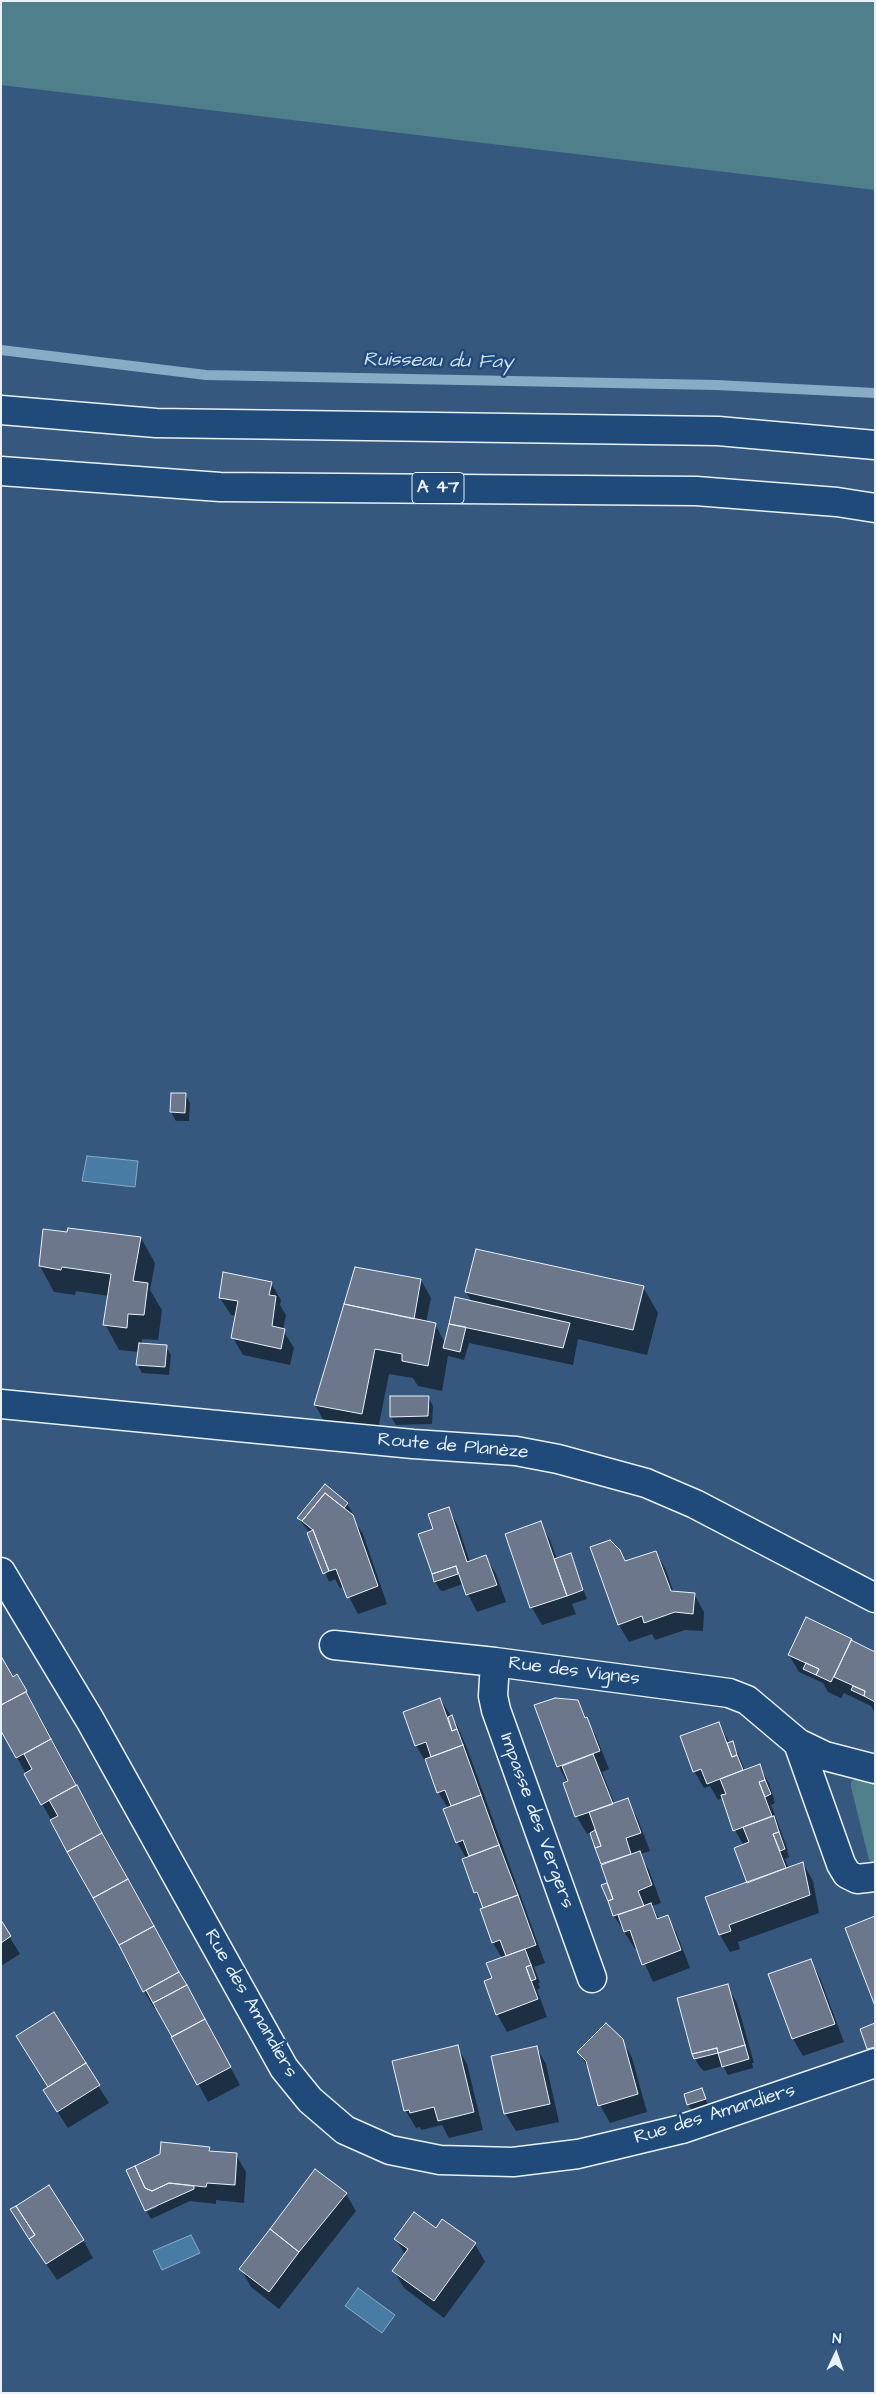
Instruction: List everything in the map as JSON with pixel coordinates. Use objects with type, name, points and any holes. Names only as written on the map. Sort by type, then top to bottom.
[{"type":"main road","points":[[1,410],[156,422],[718,430],[875,445]]},
{"type":"main road","name":"A 47","points":[[1,471],[220,487],[696,491],[837,502],[875,508]]},
{"type":"main road","name":"Route de Planèze","points":[[1,1404],[413,1444],[516,1451],[558,1459],[646,1483],[695,1504],[875,1598]]},
{"type":"main road","name":"Rue des Amandiers","points":[[1,1572],[90,1720],[284,2068],[310,2100],[345,2130],[390,2150],[440,2160],[513,2162],[578,2154],[682,2129],[875,2063]]},
{"type":"main road","name":"Rue des Vignes","points":[[334,1645],[495,1662],[729,1693],[748,1700],[798,1742],[825,1756],[875,1768]]},
{"type":"main road","name":"Impasse des Vergers","points":[[495,1662],[493,1696],[496,1710],[592,1978]]},
{"type":"main road","points":[[798,1742],[840,1864],[847,1874],[857,1880],[875,1877]]},
{"type":"green space","points":[[1,1],[875,1],[875,190],[1,85]]},
{"type":"green space","points":[[855,1779],[875,1781],[875,1865],[869,1860],[851,1787],[851,1782]]},
{"type":"water","points":[[87,1156],[138,1161],[135,1187],[82,1181]]},
{"type":"water","points":[[191,2235],[200,2253],[162,2270],[153,2251]]},
{"type":"water","points":[[358,2288],[395,2315],[382,2333],[345,2306]]},
{"type":"building","points":[[171,1093],[186,1093],[185,1113],[170,1112]]},
{"type":"building","points":[[68,1228],[141,1237],[133,1281],[148,1283],[144,1315],[128,1314],[127,1328],[103,1325],[111,1274],[62,1267],[61,1270],[39,1266],[43,1229],[67,1232]]},
{"type":"building","points":[[476,1249],[644,1286],[633,1330],[465,1292]]},
{"type":"building","points":[[355,1267],[421,1279],[414,1319],[344,1304]]},
{"type":"building","points":[[223,1272],[272,1282],[269,1295],[276,1296],[272,1326],[285,1329],[281,1349],[231,1338],[238,1301],[219,1298]]},
{"type":"building","points":[[455,1297],[570,1323],[563,1348],[449,1324]]},
{"type":"building","points":[[344,1304],[436,1323],[428,1366],[402,1361],[402,1354],[375,1349],[362,1414],[314,1405]]},
{"type":"building","points":[[449,1324],[466,1327],[460,1352],[443,1348]]},
{"type":"building","points":[[139,1343],[167,1345],[165,1367],[136,1365]]},
{"type":"building","points":[[390,1396],[429,1396],[428,1416],[390,1417]]},
{"type":"building","points":[[325,1484],[348,1503],[344,1508],[325,1493],[302,1521],[297,1518]]},
{"type":"building","points":[[325,1493],[353,1515],[378,1586],[347,1598],[336,1569],[329,1571],[313,1530],[302,1521]]},
{"type":"building","points":[[449,1507],[467,1562],[486,1555],[497,1585],[466,1595],[456,1566],[432,1574],[418,1534],[433,1529],[428,1514]]},
{"type":"building","points":[[541,1521],[567,1596],[530,1608],[505,1534]]},
{"type":"building","points":[[313,1530],[329,1571],[323,1574],[307,1533]]},
{"type":"building","points":[[610,1540],[620,1550],[625,1561],[656,1551],[671,1591],[695,1593],[693,1614],[675,1612],[644,1623],[642,1616],[618,1625],[590,1547]]},
{"type":"building","points":[[571,1553],[583,1590],[567,1596],[554,1559]]},
{"type":"building","points":[[456,1566],[458,1574],[434,1582],[432,1574]]},
{"type":"building","points":[[806,1617],[852,1639],[831,1682],[816,1675],[819,1669],[788,1655]]},
{"type":"building","points":[[851,1640],[875,1652],[875,1702],[864,1696],[865,1691],[834,1677]]},
{"type":"building","points":[[1,1656],[13,1677],[17,1674],[27,1691],[1,1705]]},
{"type":"building","points":[[806,1663],[819,1669],[816,1675],[803,1669]]},
{"type":"building","points":[[853,1686],[865,1691],[864,1696],[851,1690]]},
{"type":"building","points":[[26,1692],[51,1739],[16,1758],[1,1731],[1,1705]]},
{"type":"building","points":[[440,1698],[452,1731],[457,1729],[463,1745],[431,1757],[426,1742],[415,1746],[403,1712]]},
{"type":"building","points":[[555,1698],[578,1700],[585,1718],[587,1717],[600,1751],[557,1767],[534,1705]]},
{"type":"building","points":[[452,1715],[457,1729],[452,1731],[448,1717]]},
{"type":"building","points":[[719,1722],[732,1757],[737,1755],[743,1770],[707,1784],[701,1769],[693,1772],[680,1736]]},
{"type":"building","points":[[51,1739],[76,1785],[41,1805],[24,1774],[32,1769],[24,1754]]},
{"type":"building","points":[[733,1741],[737,1755],[732,1757],[727,1743]]},
{"type":"building","points":[[463,1745],[481,1795],[451,1806],[445,1790],[437,1793],[425,1759]]},
{"type":"building","points":[[593,1754],[613,1804],[575,1817],[563,1783],[568,1781],[562,1766]]},
{"type":"building","points":[[760,1764],[765,1780],[759,1782],[772,1816],[733,1831],[721,1795],[726,1794],[720,1779]]},
{"type":"building","points":[[765,1780],[771,1794],[765,1797],[759,1782]]},
{"type":"building","points":[[77,1785],[102,1833],[67,1852],[50,1820],[58,1816],[49,1800]]},
{"type":"building","points":[[481,1795],[499,1845],[469,1856],[463,1840],[456,1843],[443,1809]]},
{"type":"building","points":[[628,1798],[641,1833],[626,1838],[631,1854],[601,1864],[595,1848],[601,1846],[589,1812]]},
{"type":"building","points":[[774,1816],[779,1832],[773,1834],[786,1868],[747,1883],[734,1848],[749,1842],[743,1827]]},
{"type":"building","points":[[595,1830],[601,1846],[595,1848],[590,1833]]},
{"type":"building","points":[[779,1832],[785,1849],[780,1851],[773,1834]]},
{"type":"building","points":[[102,1833],[128,1879],[93,1898],[67,1852]]},
{"type":"building","points":[[499,1845],[518,1895],[483,1908],[477,1892],[474,1893],[462,1859]]},
{"type":"building","points":[[640,1851],[652,1885],[638,1891],[644,1906],[613,1916],[608,1901],[613,1899],[601,1865]]},
{"type":"building","points":[[803,1862],[810,1895],[729,1925],[731,1931],[719,1935],[705,1897]]},
{"type":"building","points":[[128,1879],[154,1926],[119,1945],[93,1898]]},
{"type":"building","points":[[607,1883],[613,1899],[608,1901],[601,1885]]},
{"type":"building","points":[[518,1895],[536,1945],[506,1956],[500,1940],[492,1943],[480,1909]]},
{"type":"building","points":[[651,1903],[657,1919],[668,1915],[681,1950],[642,1965],[630,1930],[624,1932],[618,1915]]},
{"type":"building","points":[[875,1916],[875,2006],[845,1928]]},
{"type":"building","points":[[1,1920],[11,1936],[1,1943]]},
{"type":"building","points":[[154,1926],[179,1972],[143,1992],[119,1945]]},
{"type":"building","points":[[525,1949],[531,1965],[526,1967],[538,1999],[496,2015],[484,1981],[492,1978],[486,1963]]},
{"type":"building","points":[[811,1959],[835,2024],[792,2039],[768,1974]]},
{"type":"building","points":[[531,1965],[536,1979],[531,1981],[526,1967]]},
{"type":"building","points":[[179,1972],[187,1985],[153,2003],[146,1990]]},
{"type":"building","points":[[728,1984],[745,2045],[718,2053],[717,2048],[692,2054],[677,1998]]},
{"type":"building","points":[[187,1985],[205,2019],[172,2037],[153,2003]]},
{"type":"building","points":[[54,2012],[86,2063],[48,2087],[16,2036]]},
{"type":"building","points":[[205,2019],[231,2067],[197,2085],[171,2037]]},
{"type":"building","points":[[606,2023],[623,2039],[638,2094],[598,2106],[586,2061],[577,2052]]},
{"type":"building","points":[[875,2023],[875,2047],[867,2049],[860,2029]]},
{"type":"building","points":[[458,2045],[474,2112],[438,2121],[434,2107],[410,2113],[409,2110],[404,2111],[392,2061]]},
{"type":"building","points":[[745,2045],[749,2059],[722,2067],[718,2053]]},
{"type":"building","points":[[537,2046],[550,2104],[504,2114],[491,2056]]},
{"type":"building","points":[[717,2048],[718,2053],[694,2059],[692,2054]]},
{"type":"building","points":[[86,2063],[100,2085],[57,2112],[43,2090]]},
{"type":"building","points":[[702,2088],[706,2099],[687,2105],[684,2094]]},
{"type":"building","points":[[161,2142],[210,2147],[209,2151],[237,2153],[235,2185],[207,2183],[206,2187],[169,2183],[152,2191],[145,2188],[135,2166],[160,2154]]},
{"type":"building","points":[[135,2166],[145,2188],[152,2191],[169,2183],[194,2186],[194,2189],[145,2211],[126,2170]]},
{"type":"building","points":[[315,2169],[347,2193],[299,2252],[270,2229]]},
{"type":"building","points":[[49,2185],[84,2240],[46,2264],[29,2239],[35,2235],[16,2206]]},
{"type":"building","points":[[16,2206],[35,2235],[29,2239],[10,2209]]},
{"type":"building","points":[[414,2212],[436,2228],[442,2219],[476,2243],[434,2301],[392,2271],[408,2249],[394,2239]]},
{"type":"building","points":[[270,2229],[299,2252],[269,2292],[239,2269]]},
{"type":"waterway","name":"Ruisseau du Fay","points":[[1,350],[206,375],[716,385],[875,393]]}]
